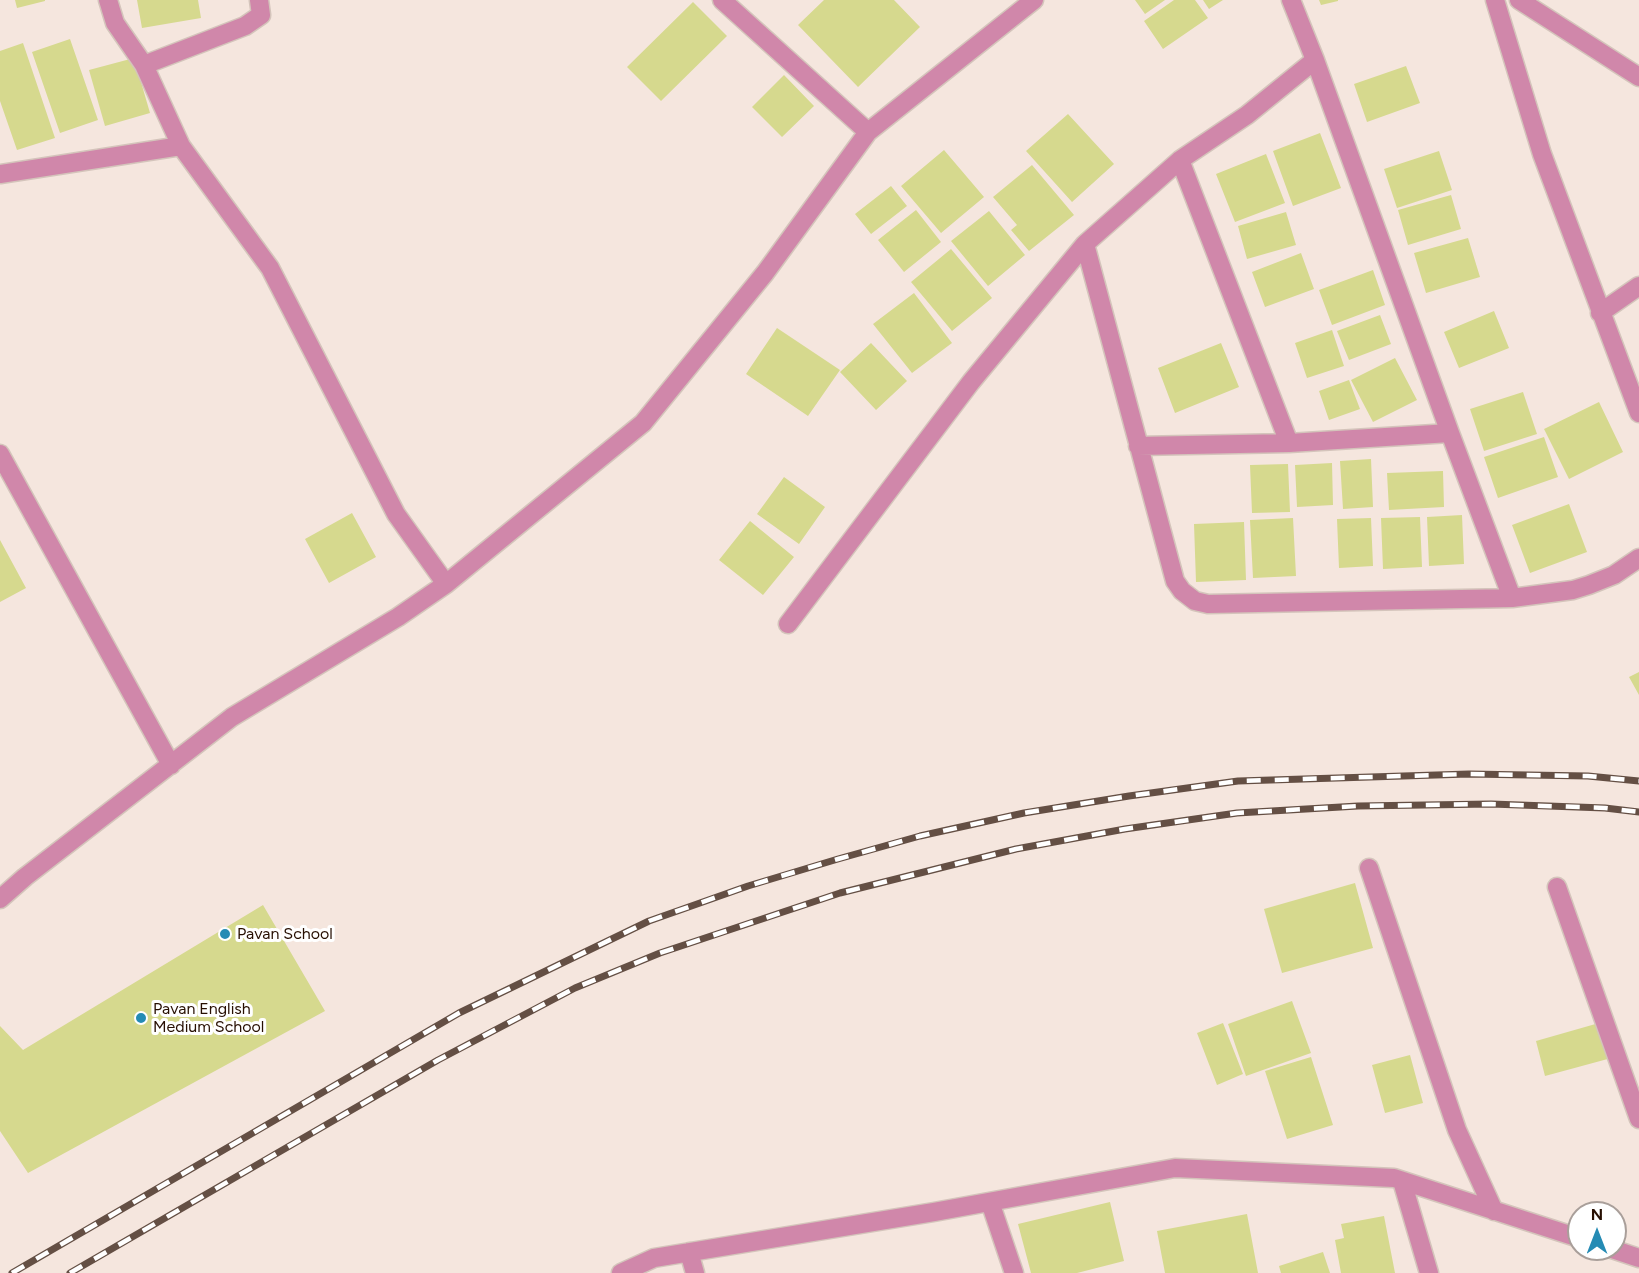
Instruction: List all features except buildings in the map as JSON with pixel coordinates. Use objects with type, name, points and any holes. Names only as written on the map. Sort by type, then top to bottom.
[{"type":"street","points":[[108,0],[114,23],[144,65],[181,146],[270,268],[396,514],[446,584]]},
{"type":"street","points":[[144,65],[244,26],[261,15],[259,0]]},
{"type":"street","points":[[722,0],[868,132]]},
{"type":"street","points":[[0,899],[25,877],[232,717],[398,617],[446,584],[643,423],[765,273],[868,132],[1034,0]]},
{"type":"street","points":[[1291,0],[1512,598]]},
{"type":"street","points":[[1495,0],[1542,154],[1639,413]]},
{"type":"street","points":[[1519,0],[1639,76]]},
{"type":"street","points":[[788,624],[971,382],[1085,243],[1180,160],[1247,115],[1315,60]]},
{"type":"street","points":[[0,174],[181,146]]},
{"type":"street","points":[[1180,160],[1289,443]]},
{"type":"street","points":[[1085,243],[1175,581],[1182,591],[1195,601],[1208,604],[1512,598],[1574,590],[1614,575],[1639,558]]},
{"type":"street","points":[[1600,313],[1639,286]]},
{"type":"street","points":[[1138,446],[1289,443],[1450,433]]},
{"type":"street","points":[[0,454],[171,765]]},
{"type":"street","points":[[1369,868],[1457,1130],[1494,1211]]},
{"type":"street","points":[[1557,887],[1639,1119]]},
{"type":"street","points":[[621,1273],[654,1258],[990,1202],[1175,1168],[1394,1178],[1567,1234]]},
{"type":"street","points":[[1402,1181],[1429,1273]]},
{"type":"street","points":[[990,1202],[1014,1273]]},
{"type":"street","points":[[689,1252],[695,1273]]},
{"type":"railway","points":[[12,1273],[459,1013],[649,921],[748,886],[920,836],[1024,813],[1238,781],[1469,774],[1588,776],[1639,781]]},
{"type":"railway","points":[[70,1273],[438,1060],[575,988],[660,953],[840,893],[1016,849],[1125,829],[1237,813],[1358,806],[1491,804],[1605,808],[1639,812]]},
{"type":"place","name":"Pavan School","points":[[225,934]]},
{"type":"place","name":"Pavan English Medium School","points":[[141,1018]]}]
